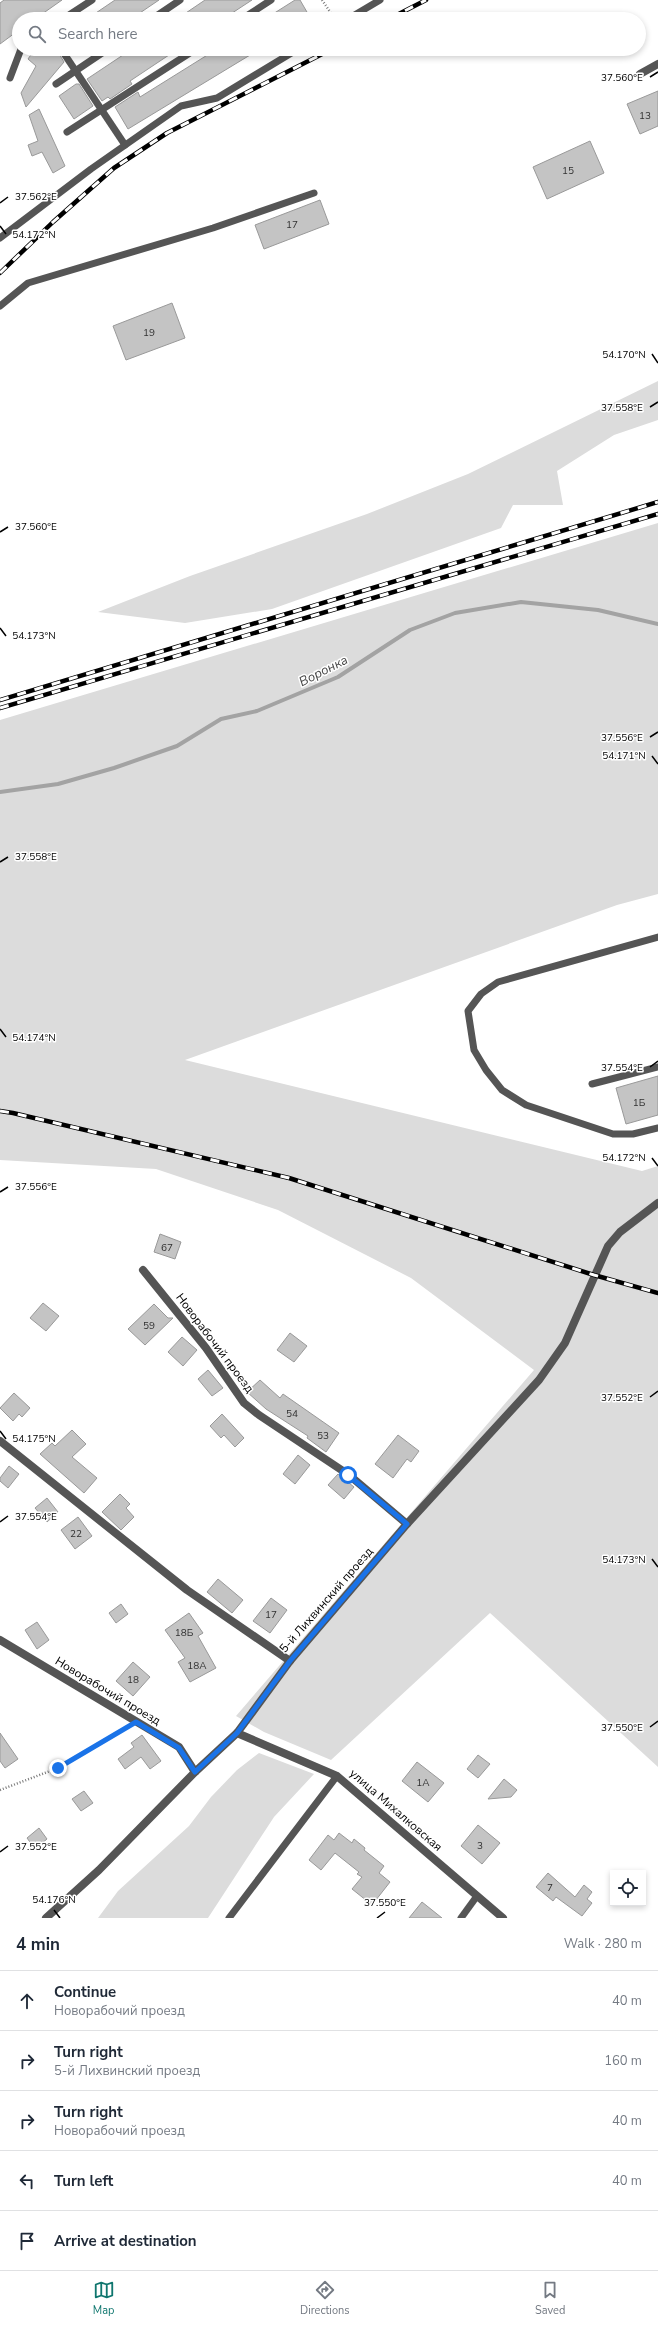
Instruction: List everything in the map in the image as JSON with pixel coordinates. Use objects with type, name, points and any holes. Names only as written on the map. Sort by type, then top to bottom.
[{"type":"street","points":[[640,74],[658,64]]},
{"type":"street","name":"5-й Лихвинский проезд","points":[[46,1918],[99,1870],[195,1772],[237,1733],[290,1661],[407,1524],[539,1380],[565,1343],[608,1246],[620,1232],[658,1203]]},
{"type":"street","name":"Новорабочий проезд","points":[[143,1270],[206,1348],[244,1403],[258,1415],[348,1475],[407,1524]]},
{"type":"street","points":[[0,1441],[187,1590],[290,1661]]},
{"type":"street","name":"Новорабочий проезд","points":[[0,1640],[179,1748],[195,1772]]},
{"type":"street","name":"улица Михалковская","points":[[237,1733],[337,1776],[503,1918]]},
{"type":"lane","points":[[74,12],[92,0]]},
{"type":"lane","points":[[162,12],[180,0]]},
{"type":"lane","points":[[253,12],[271,0]]},
{"type":"lane","points":[[360,12],[380,0]]},
{"type":"lane","points":[[10,78],[18,56]]},
{"type":"lane","points":[[66,56],[125,145]]},
{"type":"lane","points":[[56,84],[98,56]]},
{"type":"lane","points":[[67,132],[185,56]]},
{"type":"lane","points":[[0,238],[125,145],[182,106],[217,98],[286,56]]},
{"type":"lane","points":[[0,306],[28,283],[213,228],[314,193]]},
{"type":"lane","points":[[658,938],[498,982],[481,994],[468,1011],[474,1050],[486,1070],[502,1090],[526,1105],[613,1134],[634,1134],[658,1128]]},
{"type":"lane","points":[[592,1084],[658,1066]]},
{"type":"lane","points":[[229,1918],[337,1776]]},
{"type":"lane","points":[[461,1918],[477,1896]]},
{"type":"path","points":[[322,0],[330,12]]},
{"type":"path","points":[[0,1790],[58,1768],[136,1722]]},
{"type":"shaded area","points":[[658,381],[658,420],[614,435],[557,471],[563,505],[513,505],[501,528],[272,609],[185,623],[98,612],[190,576],[367,514],[468,474]]},
{"type":"shaded area","points":[[658,523],[658,894],[617,905],[185,1060],[642,1171],[658,1166],[658,1767],[490,1613],[331,1760],[264,1732],[236,1716],[534,1370],[411,1278],[278,1210],[156,1169],[0,1160],[0,720]]},
{"type":"shaded area","points":[[259,1753],[314,1774],[274,1817],[208,1918],[98,1918],[118,1891],[189,1826],[211,1797],[237,1770]]},
{"type":"building","points":[[4,0],[62,0],[45,12],[12,12],[12,35],[0,44],[0,3]]},
{"type":"building","points":[[115,0],[159,0],[141,12],[97,12]]},
{"type":"building","points":[[205,0],[252,0],[234,12],[187,12]]},
{"type":"building","points":[[295,0],[300,0],[307,12],[276,12]]},
{"type":"building","points":[[30,56],[60,56],[64,62],[26,107],[21,93],[36,66],[28,59]]},
{"type":"building","points":[[122,56],[168,56],[130,81],[132,84],[110,99],[108,97],[102,101],[87,79]]},
{"type":"building","points":[[206,56],[248,56],[128,129],[115,107],[138,92],[140,97]]},
{"type":"building","points":[[76,84],[79,84],[93,106],[74,119],[59,96]]},
{"type":"building","points":[[658,91],[658,126],[640,134],[627,104]]},
{"type":"building","points":[[39,109],[65,166],[53,173],[42,152],[32,156],[28,145],[38,141],[29,115]]},
{"type":"building","points":[[590,141],[604,173],[547,199],[533,167]]},
{"type":"building","points":[[320,200],[329,224],[264,249],[255,225]]},
{"type":"building","points":[[172,303],[185,338],[126,360],[113,326]]},
{"type":"building","points":[[658,1076],[658,1115],[626,1124],[616,1088]]},
{"type":"building","points":[[160,1234],[181,1242],[175,1259],[154,1252]]},
{"type":"building","points":[[43,1303],[59,1316],[46,1331],[30,1318]]},
{"type":"building","points":[[154,1304],[168,1318],[173,1318],[145,1345],[128,1329]]},
{"type":"building","points":[[290,1333],[307,1346],[294,1362],[277,1350]]},
{"type":"building","points":[[182,1337],[197,1350],[183,1366],[168,1352]]},
{"type":"building","points":[[208,1370],[223,1388],[212,1396],[198,1379]]},
{"type":"building","points":[[260,1380],[280,1398],[283,1394],[339,1433],[326,1452],[307,1438],[308,1436],[266,1409],[247,1392]]},
{"type":"building","points":[[14,1393],[30,1408],[22,1417],[19,1414],[13,1421],[0,1408]]},
{"type":"building","points":[[222,1414],[244,1438],[235,1447],[224,1435],[221,1438],[210,1426]]},
{"type":"building","points":[[72,1430],[86,1444],[72,1457],[97,1478],[84,1493],[40,1454],[52,1443],[55,1446]]},
{"type":"building","points":[[398,1435],[419,1451],[411,1462],[407,1459],[393,1478],[375,1464]]},
{"type":"building","points":[[298,1455],[310,1465],[295,1484],[283,1474]]},
{"type":"building","points":[[9,1466],[19,1474],[8,1488],[0,1481],[0,1478]]},
{"type":"building","points":[[338,1474],[354,1487],[344,1499],[328,1485]]},
{"type":"building","points":[[120,1494],[130,1504],[126,1508],[134,1517],[121,1530],[102,1512]]},
{"type":"building","points":[[47,1498],[58,1512],[47,1522],[35,1508]]},
{"type":"building","points":[[78,1517],[92,1536],[75,1549],[61,1530]]},
{"type":"building","points":[[218,1579],[243,1600],[232,1613],[207,1592]]},
{"type":"building","points":[[271,1598],[287,1610],[270,1633],[253,1621]]},
{"type":"building","points":[[121,1604],[128,1614],[116,1623],[109,1613]]},
{"type":"building","points":[[189,1613],[203,1633],[198,1636],[216,1668],[190,1682],[178,1662],[185,1658],[165,1630]]},
{"type":"building","points":[[37,1622],[49,1640],[37,1649],[25,1630]]},
{"type":"building","points":[[133,1662],[150,1677],[133,1696],[116,1681]]},
{"type":"building","points":[[0,1733],[18,1759],[5,1768],[0,1761]]},
{"type":"building","points":[[142,1735],[161,1761],[150,1769],[141,1757],[125,1769],[118,1759],[134,1747],[131,1743]]},
{"type":"building","points":[[478,1755],[490,1764],[478,1778],[467,1769]]},
{"type":"building","points":[[417,1762],[444,1783],[428,1802],[402,1781]]},
{"type":"building","points":[[504,1779],[517,1790],[511,1797],[488,1799]]},
{"type":"building","points":[[84,1791],[93,1803],[81,1811],[72,1799]]},
{"type":"building","points":[[478,1825],[500,1843],[482,1864],[461,1846]]},
{"type":"building","points":[[39,1828],[47,1839],[35,1849],[27,1838]]},
{"type":"building","points":[[339,1833],[352,1843],[354,1839],[365,1848],[364,1850],[384,1866],[379,1873],[390,1882],[372,1905],[352,1889],[362,1877],[357,1874],[359,1872],[335,1853],[321,1870],[309,1860],[328,1835],[334,1840]]},
{"type":"building","points":[[548,1873],[575,1897],[584,1885],[592,1892],[587,1899],[592,1903],[582,1916],[556,1897],[553,1901],[536,1887]]},
{"type":"building","points":[[422,1902],[442,1918],[409,1918]]},
{"type":"waterway","name":"Воронка","points":[[0,792],[58,784],[114,768],[177,746],[221,719],[257,711],[338,677],[410,630],[455,613],[521,602],[598,610],[658,624]]},
{"type":"railway","points":[[403,12],[426,0]]},
{"type":"railway","points":[[0,273],[53,222],[114,168],[167,133],[318,56]]},
{"type":"railway","points":[[0,700],[658,502]]},
{"type":"railway","points":[[0,708],[658,514]]},
{"type":"railway","points":[[0,1111],[289,1178],[594,1275],[658,1293]]},
{"type":"route","points":[[58,1768],[136,1722],[179,1748],[195,1772],[237,1733],[290,1661],[407,1524],[348,1475]]}]
